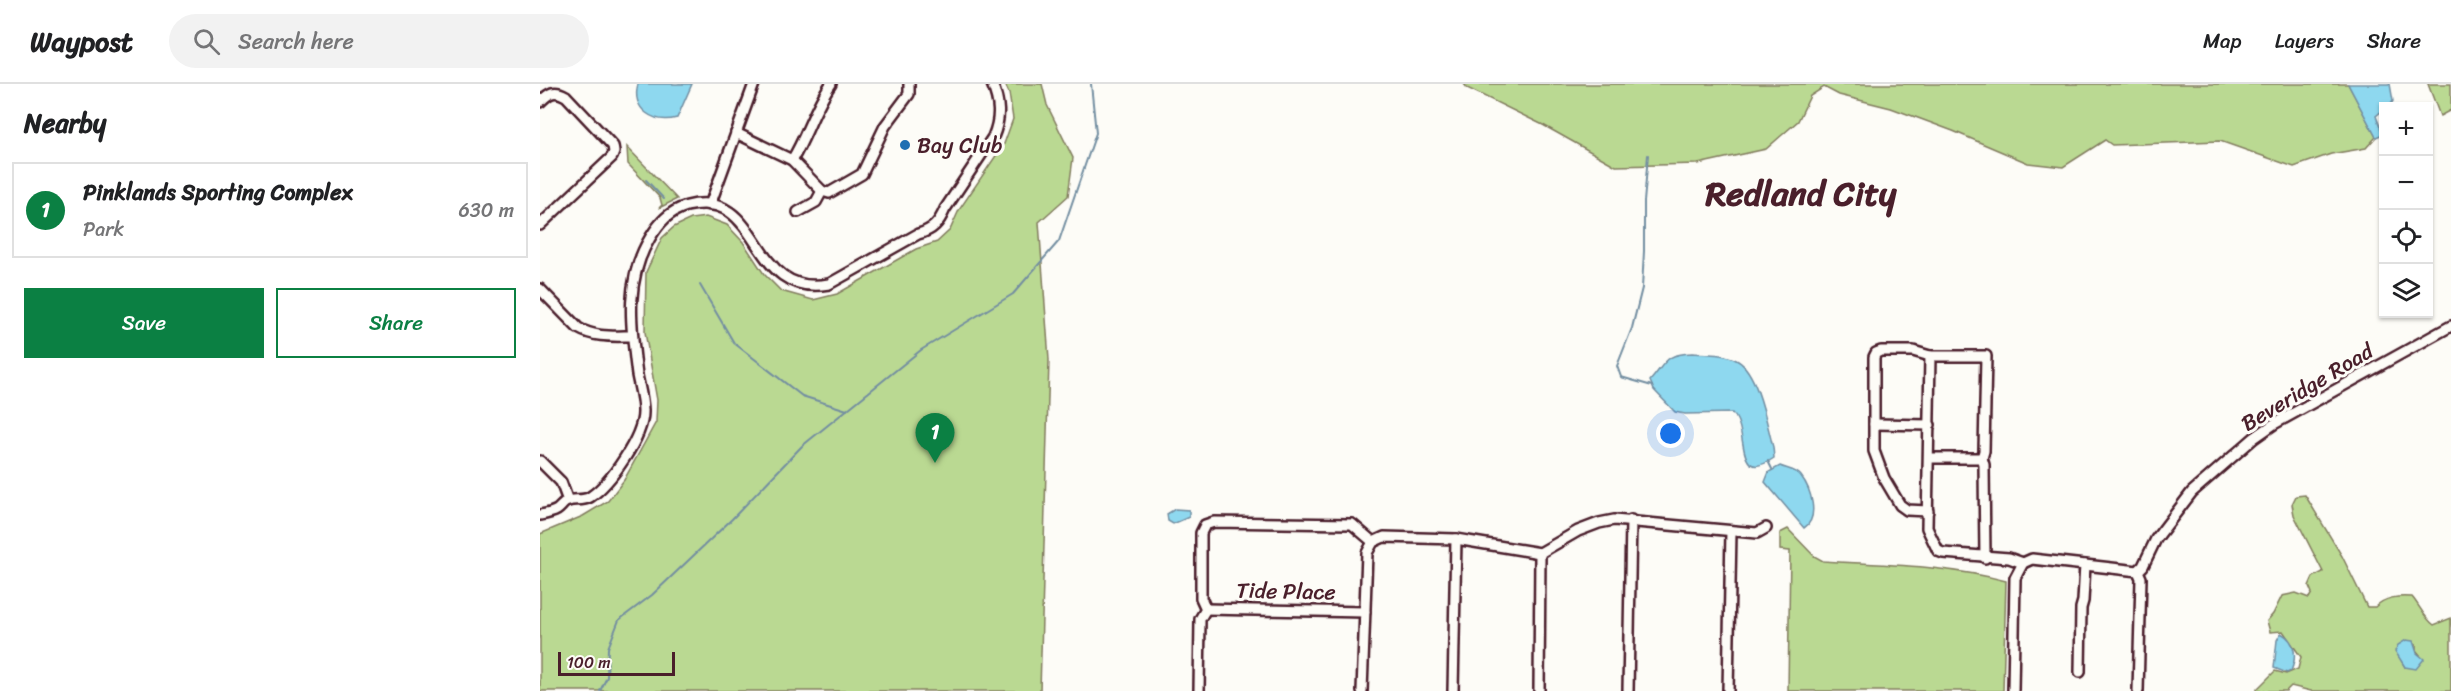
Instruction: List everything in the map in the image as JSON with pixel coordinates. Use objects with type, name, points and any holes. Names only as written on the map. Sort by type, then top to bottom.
[{"type":"street","points":[[710,205],[754,84]]},
{"type":"street","points":[[792,160],[800,147],[820,98],[831,84]]},
{"type":"street","points":[[736,133],[792,160],[822,191],[829,193],[862,174],[885,126],[909,94],[909,84]]},
{"type":"street","points":[[540,515],[555,511],[568,501],[583,501],[606,482],[614,475],[638,433],[644,412],[632,336],[630,302],[638,259],[663,219],[681,208],[696,205],[710,205],[722,209],[741,221],[770,263],[786,279],[800,285],[814,287],[829,284],[927,231],[940,221],[945,209],[993,137],[998,125],[998,105],[992,84]]},
{"type":"street","points":[[540,102],[551,92],[558,92],[566,96],[613,146],[614,152],[612,157],[540,225]]},
{"type":"street","points":[[798,212],[816,202],[822,191]]},
{"type":"street","points":[[540,289],[578,328],[586,333],[598,336],[632,336]]},
{"type":"street","name":"Beveridge Road","points":[[2138,571],[2143,566],[2156,539],[2192,492],[2254,438],[2274,424],[2451,326]]},
{"type":"street","points":[[1928,511],[1907,510],[1900,506],[1884,478],[1874,451],[1876,353],[1912,351],[1930,356],[1986,356],[1982,458],[1985,558]]},
{"type":"street","points":[[1930,356],[1928,528],[1938,551],[1985,558],[2009,558],[2023,563],[2032,560],[2138,571],[2141,578],[2138,691]]},
{"type":"street","points":[[1874,424],[1930,425]]},
{"type":"street","points":[[1929,458],[1982,458]]},
{"type":"street","points":[[540,461],[561,482],[568,501]]},
{"type":"street","points":[[1628,691],[1631,520]]},
{"type":"street","points":[[1362,691],[1367,553],[1373,542],[1384,537],[1456,539],[1540,553],[1578,531],[1599,523],[1631,520],[1757,533],[1766,528]]},
{"type":"street","points":[[1199,691],[1200,619],[1206,609],[1201,598],[1201,533],[1205,525],[1214,522],[1352,524],[1373,542]]},
{"type":"street","points":[[1728,691],[1731,531]]},
{"type":"street","points":[[1453,691],[1456,539]]},
{"type":"street","points":[[1539,691],[1540,553]]},
{"type":"street","points":[[2013,691],[2015,578],[2023,563]]},
{"type":"street","points":[[2080,672],[2081,608],[2085,565]]},
{"type":"street","name":"Tide Place","points":[[1206,609],[1365,612]]},
{"type":"green space","points":[[1005,84],[1042,84],[1047,105],[1073,158],[1068,196],[1039,222],[1049,360],[1040,691],[540,691],[540,534],[583,516],[608,501],[624,480],[656,422],[657,400],[645,332],[646,272],[662,238],[674,227],[691,219],[706,217],[727,225],[743,242],[764,274],[781,291],[813,300],[837,294],[916,249],[937,242],[950,230],[959,210],[1004,144],[1013,119],[1009,93]]},
{"type":"green space","points":[[1464,84],[2348,84],[2376,137],[2366,148],[2331,154],[2294,167],[2220,141],[2112,145],[2105,140],[2063,167],[2028,163],[1953,131],[1891,108],[1839,95],[1824,87],[1810,96],[1798,121],[1766,149],[1698,164],[1616,166],[1543,125],[1467,88]]},
{"type":"green space","points":[[2428,84],[2451,84],[2451,110],[2440,116]]},
{"type":"green space","points":[[627,147],[677,199],[659,208],[662,205],[660,198],[628,164]]},
{"type":"green space","points":[[2305,495],[2342,556],[2367,607],[2375,607],[2392,598],[2412,597],[2434,625],[2451,618],[2451,691],[2311,691],[2291,686],[2286,691],[2257,691],[2275,671],[2286,674],[2298,669],[2301,657],[2283,631],[2270,632],[2267,621],[2282,596],[2296,593],[2309,598],[2312,593],[2309,586],[2313,577],[2323,572],[2294,515],[2292,504],[2296,496]],"holes":[[[2416,644],[2416,650],[2420,655],[2405,667],[2396,651]]]},
{"type":"green space","points":[[1788,529],[1814,556],[1823,561],[1938,569],[2006,581],[2003,691],[1788,691],[1790,551],[1780,550],[1780,533]]},
{"type":"water","points":[[638,84],[692,84],[677,118],[660,119],[646,113],[641,108],[637,93]]},
{"type":"water","points":[[2348,84],[2390,84],[2393,101],[2379,102],[2379,113],[2376,116],[2379,124],[2379,136],[2376,137]]},
{"type":"water","points":[[1716,354],[1738,361],[1745,367],[1761,400],[1774,458],[1761,465],[1753,465],[1747,460],[1737,420],[1732,413],[1685,414],[1675,412],[1654,390],[1650,381],[1666,361],[1676,355]]},
{"type":"water","points":[[1780,466],[1799,474],[1808,488],[1813,511],[1809,523],[1804,528],[1765,482],[1769,472]]},
{"type":"water","points":[[1175,509],[1189,510],[1189,517],[1173,524],[1168,521],[1167,514]]},
{"type":"water","points":[[2281,633],[2290,640],[2294,650],[2293,666],[2287,673],[2274,668],[2277,640]]},
{"type":"water","points":[[2406,640],[2413,641],[2417,653],[2424,659],[2416,669],[2405,667],[2395,651],[2398,645]]},
{"type":"waterway","points":[[600,691],[607,677],[608,648],[619,620],[652,595],[732,519],[802,446],[921,350],[1013,294],[1059,241],[1096,133],[1091,84]]},
{"type":"waterway","points":[[1648,155],[1644,202],[1642,288],[1632,328],[1617,366],[1621,377],[1652,386]]},
{"type":"waterway","points":[[646,180],[664,199]]},
{"type":"waterway","points":[[700,285],[734,343],[802,396],[847,410]]},
{"type":"waterway","points":[[1768,461],[1772,469]]},
{"type":"place","name":"Bay Club","points":[[905,145]]},
{"type":"place","name":"Pinklands Sporting Complex","points":[[935,463]]},
{"type":"district","name":"Redland City","points":[[1801,194]]}]
